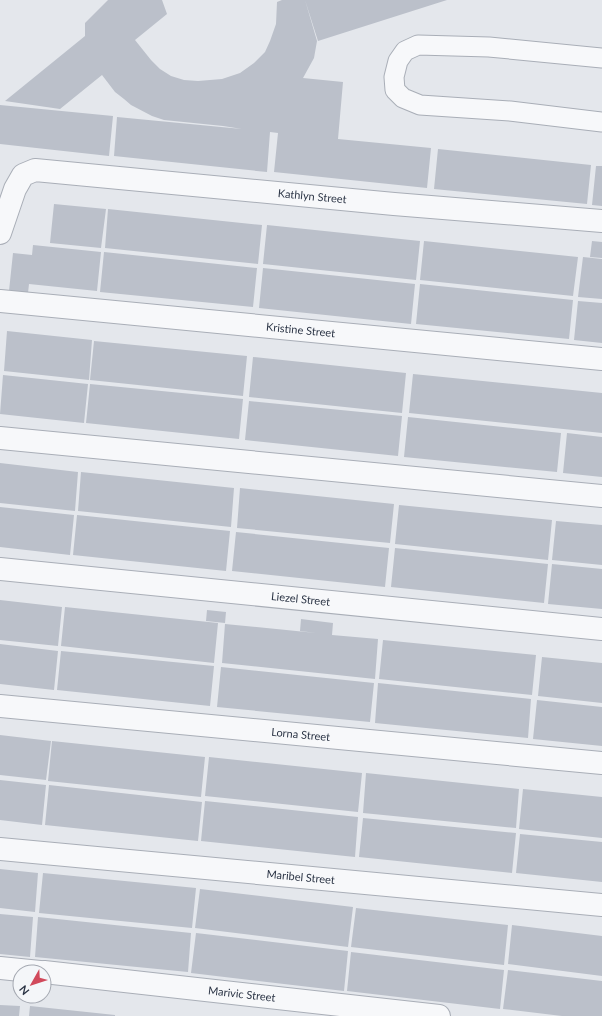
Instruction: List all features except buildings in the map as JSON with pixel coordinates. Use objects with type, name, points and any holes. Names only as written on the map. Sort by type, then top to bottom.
[{"type":"street","name":"Kathlyn Street","points":[[0,233],[15,189],[23,175],[35,170],[402,205],[602,221]]},
{"type":"street","name":"Kristine Street","points":[[0,301],[602,359]]},
{"type":"street","points":[[0,438],[602,496]]},
{"type":"street","name":"Liezel Street","points":[[0,569],[602,629]]},
{"type":"street","name":"Lorna Street","points":[[0,706],[602,763]]},
{"type":"street","name":"Maribel Street","points":[[0,849],[602,905]]},
{"type":"street","points":[[0,968],[12,969]]},
{"type":"street","name":"Marivic Street","points":[[52,973],[439,1016]]},
{"type":"lane","points":[[602,58],[489,48],[418,46],[405,51],[398,61],[394,77],[395,90],[403,98],[420,105],[510,112],[602,122]]}]
